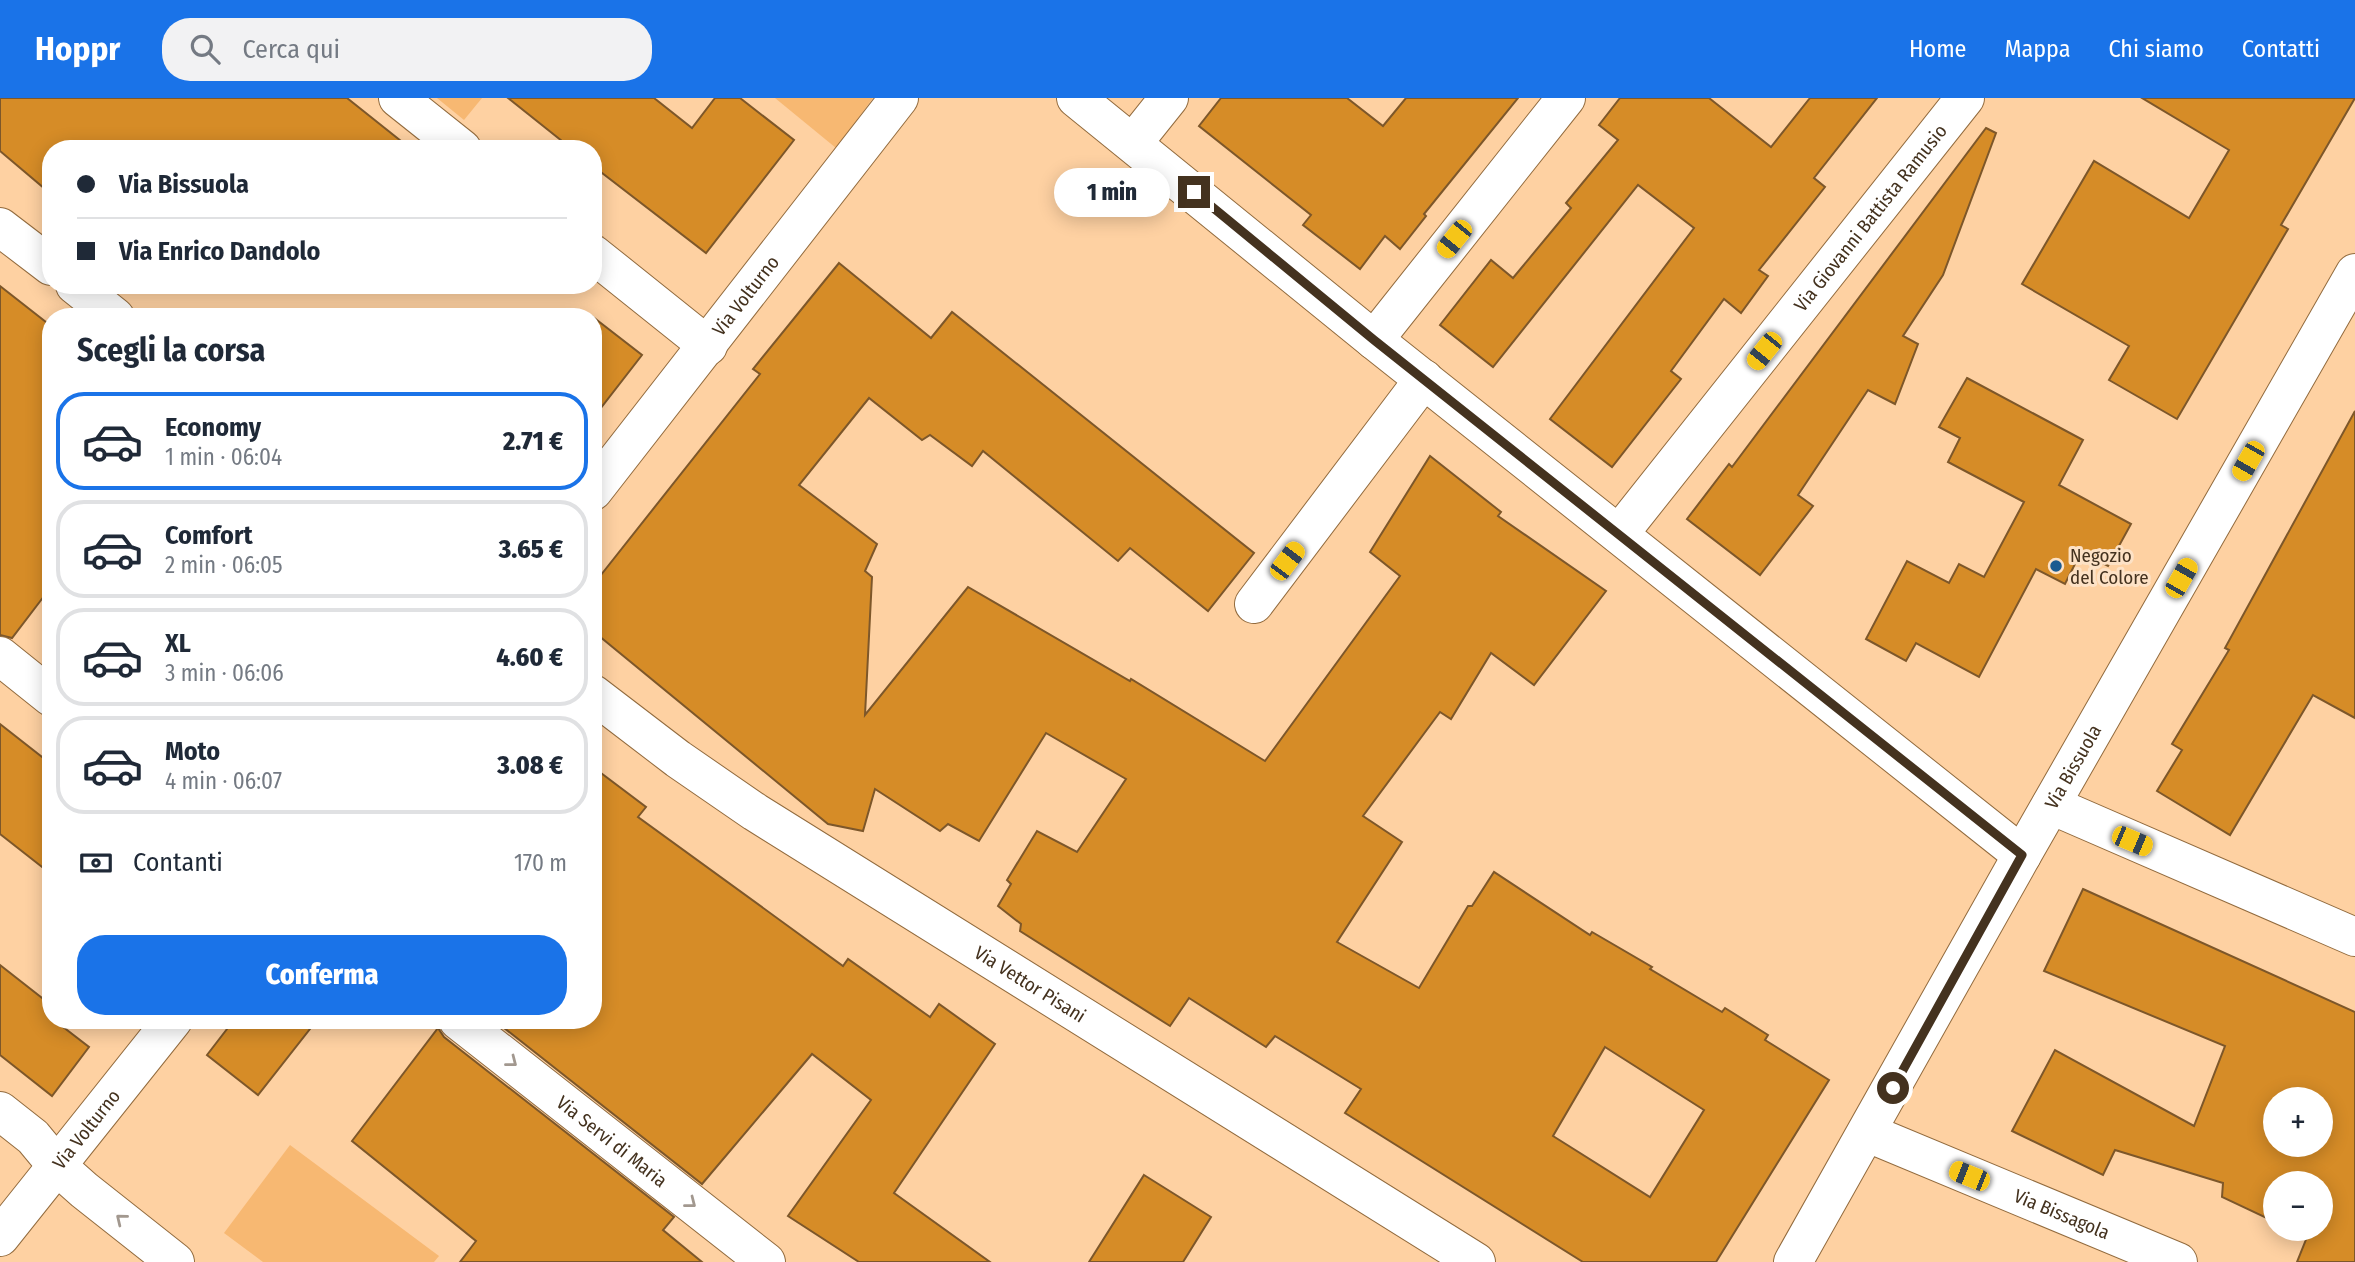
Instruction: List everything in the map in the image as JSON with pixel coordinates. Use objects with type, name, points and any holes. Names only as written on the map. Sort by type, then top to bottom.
[{"type":"street","points":[[398,98],[451,140]]},
{"type":"street","name":"Via Volturno","points":[[602,480],[899,98]]},
{"type":"street","points":[[1076,98],[1374,340],[2022,855]]},
{"type":"street","points":[[1133,143],[1169,98]]},
{"type":"street","points":[[1374,340],[1566,98]]},
{"type":"street","name":"Via Giovanni Battista Ramusio","points":[[1619,534],[1965,98]]},
{"type":"street","points":[[0,226],[42,259]]},
{"type":"street","points":[[602,261],[708,346]]},
{"type":"street","name":"Via Bissuola","points":[[1793,1262],[2355,273]]},
{"type":"street","points":[[86,294],[104,308]]},
{"type":"street","points":[[1254,604],[1424,379]]},
{"type":"street","points":[[0,656],[42,689]]},
{"type":"street","name":"Via Vettor Pisani","points":[[602,701],[678,759],[755,812],[1476,1262]]},
{"type":"street","points":[[2051,806],[2355,937]]},
{"type":"street","name":"Via Volturno","points":[[0,1237],[166,1029]]},
{"type":"street","name":"Via Servi di Maria","points":[[469,1029],[766,1262]]},
{"type":"street","points":[[0,1111],[33,1137],[57,1166],[175,1262]]},
{"type":"street","name":"Via Bissagola","points":[[1867,1133],[2179,1262]]},
{"type":"shaded area","points":[[437,98],[482,98],[464,120]]},
{"type":"shaded area","points":[[775,98],[873,98],[836,148]]},
{"type":"shaded area","points":[[290,1145],[439,1256],[434,1262],[263,1262],[224,1233]]},
{"type":"building","points":[[0,98],[347,98],[400,140],[42,140],[42,186],[0,151]]},
{"type":"building","points":[[508,98],[654,98],[692,128],[715,98],[740,98],[794,140],[706,253],[602,173],[602,140],[561,140]]},
{"type":"building","points":[[1221,98],[1347,98],[1383,126],[1406,98],[1518,98],[1424,214],[1426,216],[1400,249],[1385,236],[1360,269],[1303,225],[1311,215],[1199,126]]},
{"type":"building","points":[[1620,98],[1709,98],[1771,147],[1810,98],[1877,98],[1814,178],[1825,187],[1759,270],[1768,276],[1741,313],[1724,299],[1671,371],[1681,379],[1612,467],[1550,419],[1694,228],[1638,185],[1493,367],[1440,325],[1491,260],[1513,278],[1571,208],[1566,203],[1618,140],[1599,125]]},
{"type":"building","points":[[2142,98],[2355,98],[2281,225],[2288,229],[2177,419],[2109,380],[2129,346],[2022,284],[2094,161],[2189,218],[2229,150]]},
{"type":"building","points":[[1986,128],[1996,133],[1943,275],[1903,336],[1918,344],[1895,404],[1868,390],[1798,495],[1813,506],[1760,575],[1687,519],[1729,464],[1732,467]]},
{"type":"building","points":[[839,263],[931,338],[952,312],[1254,553],[1208,611],[1130,548],[1118,561],[983,451],[972,466],[930,435],[922,440],[869,398],[799,485],[877,544],[865,571],[872,577],[865,715],[968,587],[1130,681],[1131,679],[1265,761],[1400,576],[1370,552],[1430,456],[1501,512],[1498,516],[1606,591],[1534,685],[1491,653],[1451,719],[1440,712],[1363,816],[1402,842],[1337,942],[1419,988],[1468,906],[1472,906],[1494,872],[1590,935],[1592,932],[1652,967],[1650,969],[1722,1012],[1725,1008],[1768,1035],[1765,1040],[1829,1080],[1716,1262],[1583,1262],[1345,1113],[1361,1089],[1275,1036],[1266,1047],[1189,998],[1170,1026],[1020,931],[1021,924],[998,906],[1011,884],[1007,880],[1037,831],[1077,852],[1126,779],[1046,733],[979,841],[948,824],[940,831],[875,789],[863,831],[828,824],[602,638],[602,574],[760,374],[753,369]],"holes":[[[1605,1047],[1704,1110],[1650,1197],[1553,1136]]]},
{"type":"building","points":[[0,286],[42,319],[42,599],[12,638],[0,635]]},
{"type":"building","points":[[602,324],[642,355],[602,406]]},
{"type":"building","points":[[1967,378],[2083,440],[2059,485],[2131,524],[2108,566],[2081,552],[2065,584],[2036,569],[1979,677],[1916,643],[1906,661],[1866,639],[1907,561],[1949,583],[1959,564],[1984,577],[2024,502],[1948,462],[1960,438],[1939,427]]},
{"type":"building","points":[[2355,411],[2355,718],[2313,695],[2230,835],[2157,791],[2182,750],[2172,744],[2229,650],[2225,648]]},
{"type":"building","points":[[0,724],[42,757],[42,867],[0,834]]},
{"type":"building","points":[[602,774],[646,807],[638,817],[843,966],[848,959],[930,1017],[939,1004],[995,1044],[894,1193],[990,1262],[859,1262],[788,1216],[871,1100],[812,1054],[702,1184],[505,1029],[602,1029]]},
{"type":"building","points":[[2083,889],[2355,1012],[2355,1262],[2297,1262],[2305,1241],[2333,1241],[2333,1171],[2263,1171],[2263,1216],[2222,1197],[2223,1183],[2115,1150],[2103,1175],[2012,1131],[2055,1050],[2194,1126],[2225,1046],[2044,971]]},
{"type":"building","points":[[0,965],[42,998],[42,1029],[66,1029],[89,1047],[52,1096],[0,1055]]},
{"type":"building","points":[[227,1029],[310,1029],[258,1095],[207,1055]]},
{"type":"building","points":[[439,1029],[444,1037],[674,1217],[663,1230],[702,1262],[460,1262],[476,1241],[352,1141]]},
{"type":"building","points":[[1144,1175],[1211,1217],[1183,1262],[1089,1262]]},
{"type":"place","name":"Negozio del Colore","points":[[2056,566]]},
{"type":"route","points":[[1194,192],[1374,340],[2022,855],[1893,1088]]}]
